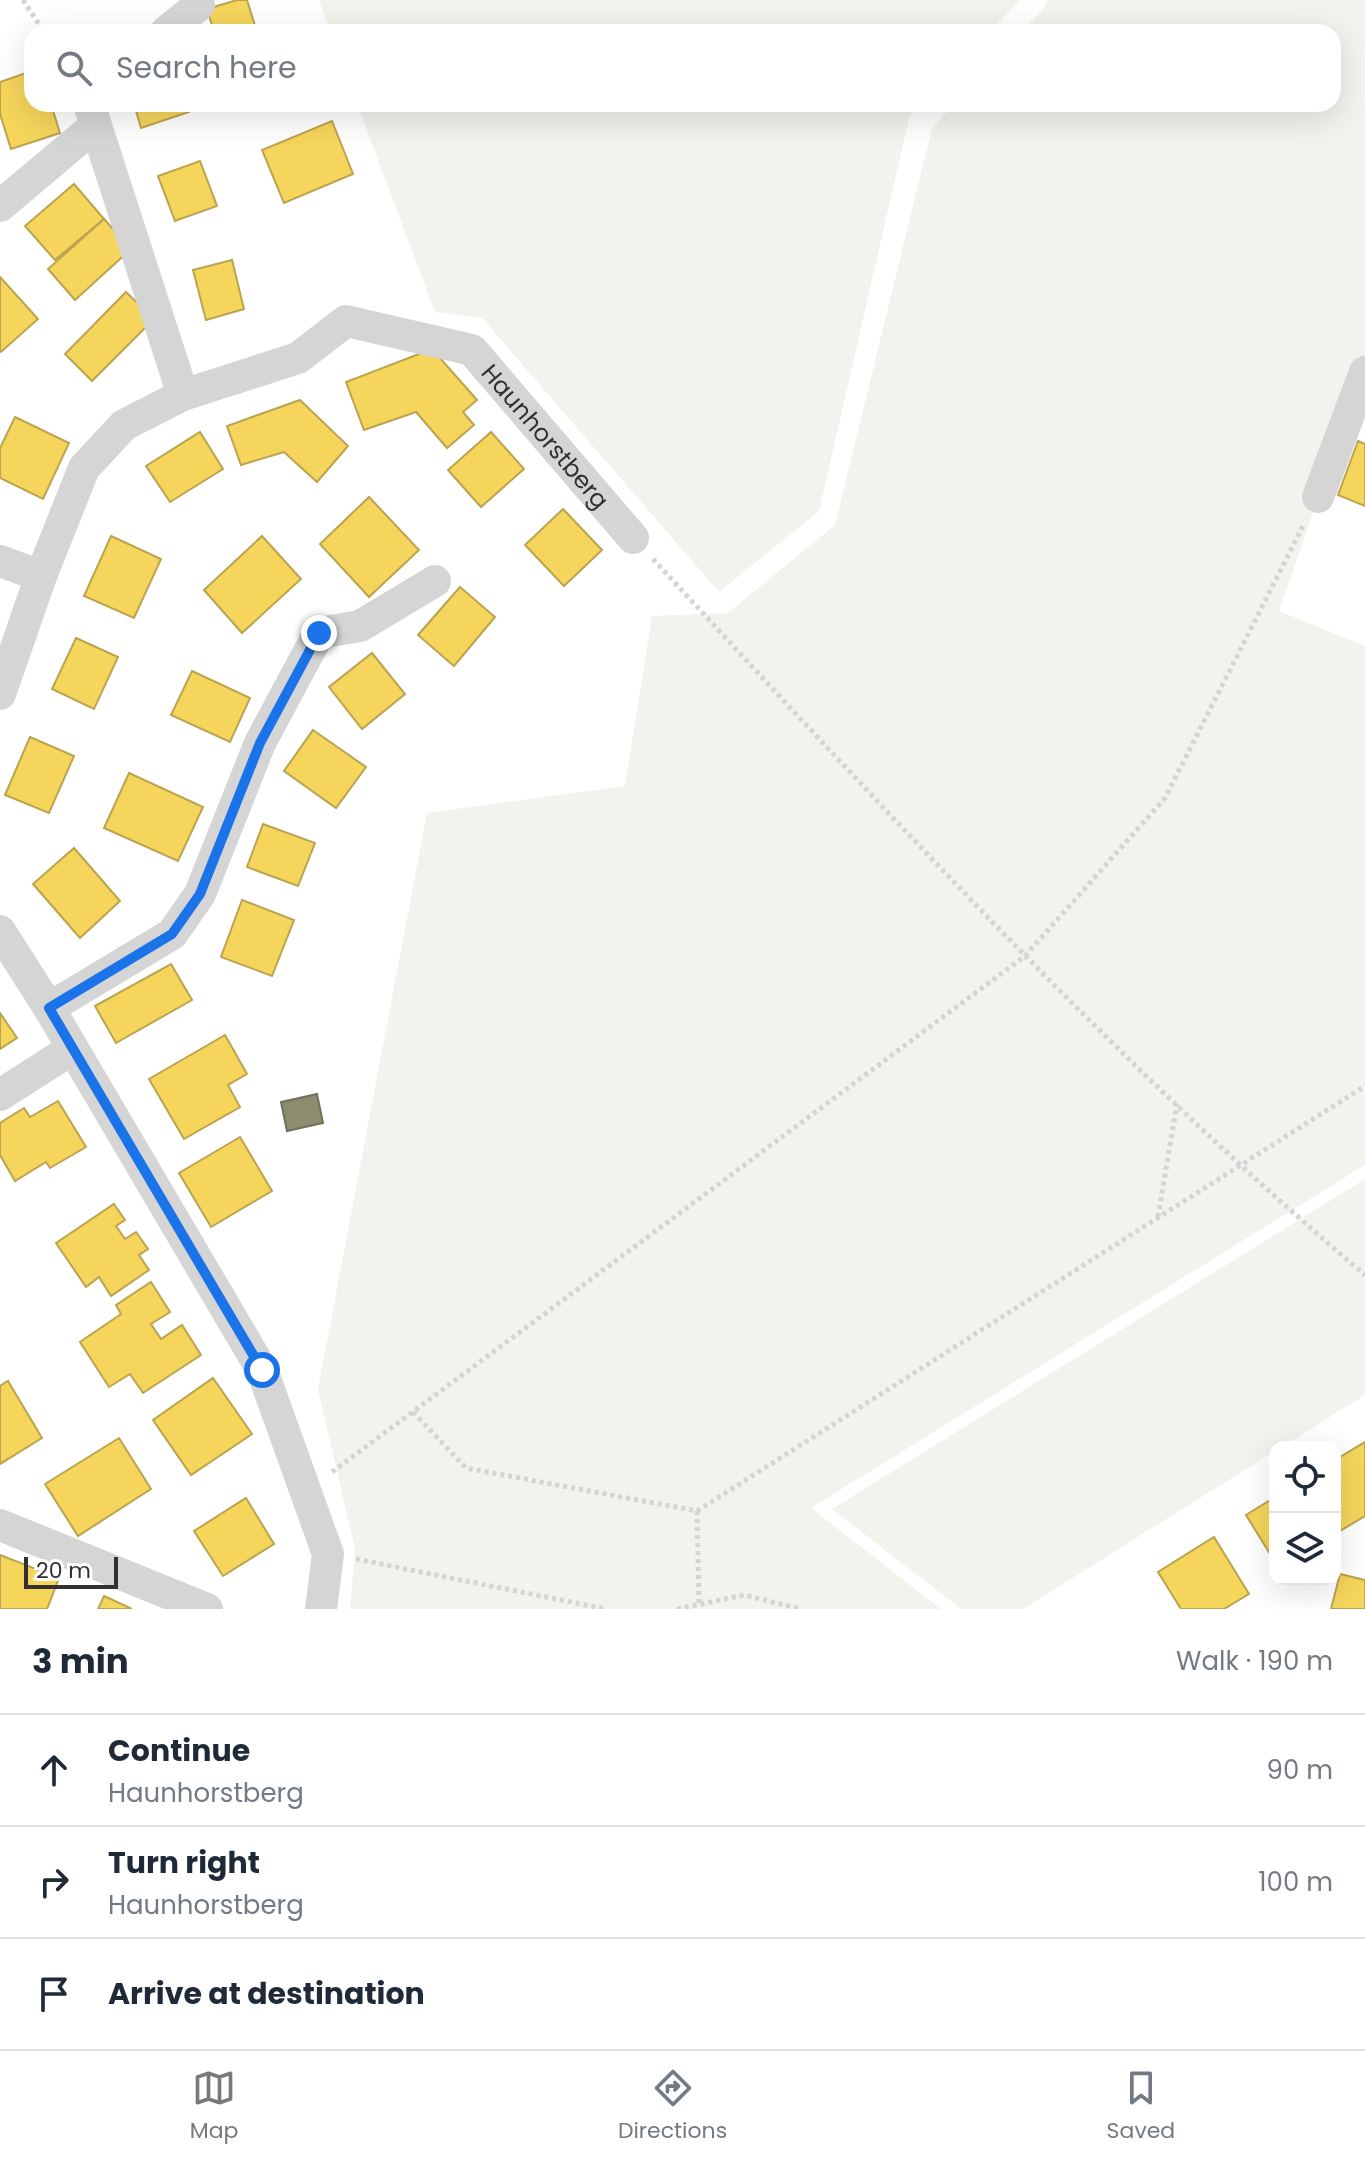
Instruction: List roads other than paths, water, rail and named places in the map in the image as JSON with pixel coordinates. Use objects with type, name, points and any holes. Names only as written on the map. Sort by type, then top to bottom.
[{"type":"street","points":[[176,24],[199,5]]},
{"type":"street","points":[[0,206],[92,115],[183,395]]},
{"type":"street","name":"Haunhorstberg","points":[[0,694],[41,576],[84,468],[124,425],[183,395],[298,358],[346,321],[472,350],[633,538]]},
{"type":"street","points":[[1318,497],[1365,372]]},
{"type":"street","points":[[0,561],[41,576]]},
{"type":"street","points":[[49,1008],[172,934],[200,894],[260,743],[319,633],[360,626],[435,581]]},
{"type":"street","points":[[0,931],[49,1008],[262,1370],[328,1554],[321,1609]]},
{"type":"street","points":[[0,1095],[72,1049]]},
{"type":"street","points":[[0,1525],[207,1609]]}]
